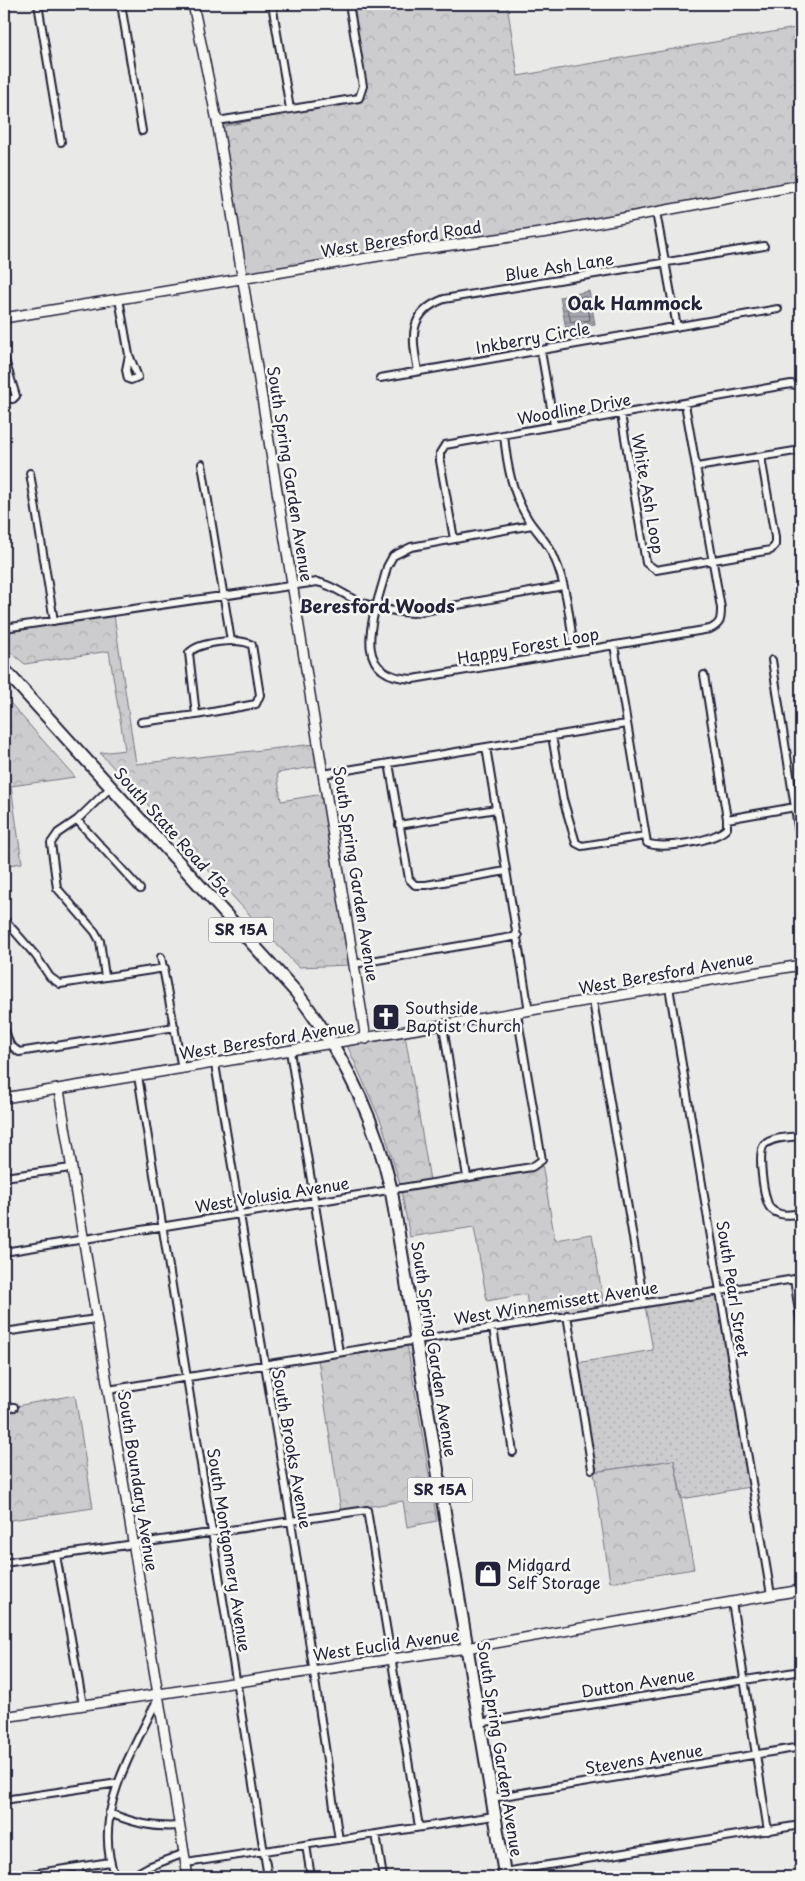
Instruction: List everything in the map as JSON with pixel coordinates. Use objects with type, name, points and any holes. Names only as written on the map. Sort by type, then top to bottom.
[{"type":"highway","name":"South State Road 15a","points":[[4,669],[284,978],[333,1043]]},
{"type":"highway","name":"South Spring Garden Avenue","points":[[333,1043],[353,1078],[369,1114],[391,1189],[504,1875]]},
{"type":"street","points":[[38,4],[61,142]]},
{"type":"street","points":[[122,4],[142,132]]},
{"type":"street","name":"South Spring Garden Avenue","points":[[193,4],[216,121],[366,1039]]},
{"type":"street","points":[[272,4],[290,109]]},
{"type":"street","points":[[216,121],[359,98],[363,86],[349,4]]},
{"type":"street","name":"West Beresford Road","points":[[4,318],[415,250],[548,232],[801,186]]},
{"type":"street","points":[[656,212],[677,327]]},
{"type":"street","name":"Blue Ash Lane","points":[[418,371],[412,338],[420,316],[432,303],[444,299],[764,246]]},
{"type":"street","points":[[119,299],[129,355]]},
{"type":"street","name":"Inkberry Circle","points":[[380,378],[778,310]]},
{"type":"street","points":[[541,351],[554,425]]},
{"type":"street","points":[[4,356],[6,368],[16,396],[13,399],[8,399],[4,393]]},
{"type":"street","points":[[4,382],[6,368]]},
{"type":"street","name":"Woodline Drive","points":[[454,539],[440,460],[442,448],[458,442],[504,436],[554,425],[685,404],[791,384],[801,386]]},
{"type":"street","name":"Happy Forest Loop","points":[[532,525],[411,547],[393,556],[368,642],[370,651],[384,671],[394,677],[422,678],[710,629],[718,626],[721,619],[721,608],[685,404]]},
{"type":"street","name":"White Ash Loop","points":[[621,414],[646,563],[656,570],[771,550],[775,545],[761,457]]},
{"type":"street","points":[[504,436],[514,493],[532,525],[549,545],[560,573],[574,651]]},
{"type":"street","points":[[697,467],[801,450]]},
{"type":"street","points":[[202,464],[231,641]]},
{"type":"street","points":[[30,473],[54,621]]},
{"type":"street","points":[[4,628],[291,584],[326,584],[360,602],[396,612],[430,611],[563,586]]},
{"type":"street","points":[[141,722],[196,715],[251,706],[259,701],[254,650],[247,642],[231,641],[199,646],[188,653],[196,715]]},
{"type":"street","points":[[614,645],[647,843],[661,846],[715,837],[727,828],[704,675]]},
{"type":"street","points":[[772,660],[798,807],[801,846]]},
{"type":"street","points":[[323,774],[626,724]]},
{"type":"street","points":[[552,736],[571,833],[576,842],[582,846],[645,836]]},
{"type":"street","points":[[486,747],[529,1012]]},
{"type":"street","points":[[389,763],[406,872],[409,879],[415,885],[506,871]]},
{"type":"street","points":[[105,977],[101,947],[96,932],[57,888],[51,843],[58,833],[77,820],[111,787]]},
{"type":"street","points":[[727,819],[798,807]]},
{"type":"street","points":[[399,825],[496,809]]},
{"type":"street","points":[[77,820],[140,889]]},
{"type":"street","points":[[4,919],[36,956],[50,978],[60,984],[165,968]]},
{"type":"street","points":[[354,964],[518,936]]},
{"type":"street","points":[[161,956],[165,968],[182,1069]]},
{"type":"street","name":"West Beresford Avenue","points":[[4,1098],[529,1012],[801,965]]},
{"type":"street","name":"South Pearl Street","points":[[669,987],[771,1595]]},
{"type":"street","points":[[593,1001],[644,1303]]},
{"type":"street","name":"West Volusia Avenue","points":[[4,1252],[532,1167],[542,1160],[517,1014]]},
{"type":"street","points":[[443,1026],[467,1177]]},
{"type":"street","points":[[4,1027],[10,1045],[19,1052],[175,1027]]},
{"type":"street","points":[[290,1050],[339,1352]]},
{"type":"street","name":"South Brooks Avenue","points":[[215,1064],[291,1521],[339,1840]]},
{"type":"street","name":"South Montgomery Avenue","points":[[138,1076],[268,1877]]},
{"type":"street","name":"South Boundary Avenue","points":[[58,1090],[160,1695],[188,1877]]},
{"type":"street","points":[[801,1136],[766,1143],[762,1147],[760,1157],[767,1202],[770,1209],[779,1214],[801,1213]]},
{"type":"street","points":[[4,1177],[71,1168]]},
{"type":"street","name":"West Winnemissett Avenue","points":[[108,1390],[801,1278]]},
{"type":"street","points":[[794,1279],[801,1324]]},
{"type":"street","points":[[567,1315],[592,1469]]},
{"type":"street","points":[[4,1332],[96,1319]]},
{"type":"street","points":[[492,1328],[513,1452]]},
{"type":"street","points":[[4,1408],[14,1407]]},
{"type":"street","points":[[4,1562],[367,1510],[419,1828]]},
{"type":"street","points":[[56,1555],[83,1705]]},
{"type":"street","name":"West Euclid Avenue","points":[[4,1717],[466,1648],[801,1590]]},
{"type":"street","points":[[732,1602],[768,1831]]},
{"type":"street","name":"Dutton Avenue","points":[[479,1723],[801,1671]]},
{"type":"street","points":[[115,1877],[108,1850],[109,1813],[118,1783],[160,1695]]},
{"type":"street","name":"Stevens Avenue","points":[[491,1798],[801,1747]]},
{"type":"street","points":[[4,1800],[118,1783]]},
{"type":"street","points":[[109,1813],[132,1822],[156,1827],[180,1826]]},
{"type":"street","points":[[130,1877],[148,1867],[185,1858],[263,1852],[494,1816]]},
{"type":"street","points":[[504,1875],[801,1825]]},
{"type":"street","points":[[376,1834],[383,1877]]},
{"type":"street","points":[[306,1845],[311,1877]]},
{"type":"street","points":[[13,1877],[110,1862]]},
{"type":"street","points":[[78,1867],[80,1877]]},
{"type":"green space","points":[[352,4],[507,4],[518,76],[801,27],[801,182],[548,230],[243,276],[220,127],[361,101],[362,98],[368,97]]},
{"type":"green space","points":[[114,615],[136,764],[315,744],[319,766],[277,773],[281,801],[323,794],[351,965],[298,967],[100,753],[125,750],[109,651],[25,664],[4,647],[4,631]]},
{"type":"green space","points":[[4,696],[75,777],[11,786],[22,863],[4,866]]},
{"type":"green space","points":[[405,1035],[430,1180],[400,1184],[382,1124],[347,1045]]},
{"type":"green space","points":[[542,1164],[555,1240],[592,1234],[604,1306],[530,1318],[526,1294],[487,1301],[474,1227],[410,1237],[401,1190],[532,1170]]},
{"type":"green space","points":[[717,1295],[749,1487],[682,1499],[674,1460],[594,1472],[577,1363],[653,1350],[645,1306]]},
{"type":"green space","points":[[407,1344],[437,1521],[407,1527],[403,1501],[341,1511],[318,1359]]},
{"type":"green space","points":[[75,1395],[93,1508],[4,1521],[4,1443],[9,1441],[5,1411],[17,1410],[16,1406]]},
{"type":"green space","points":[[674,1460],[694,1569],[610,1582],[594,1472]]},
{"type":"water","points":[[589,291],[595,324],[566,329],[560,297]]},
{"type":"place","name":"Southside Baptist Church","points":[[386,1017]]},
{"type":"place","name":"Midgard Self Storage","points":[[488,1574]]},
{"type":"district","name":"Oak Hammock","points":[[635,304]]},
{"type":"district","name":"Beresford Woods","points":[[377,607]]}]
